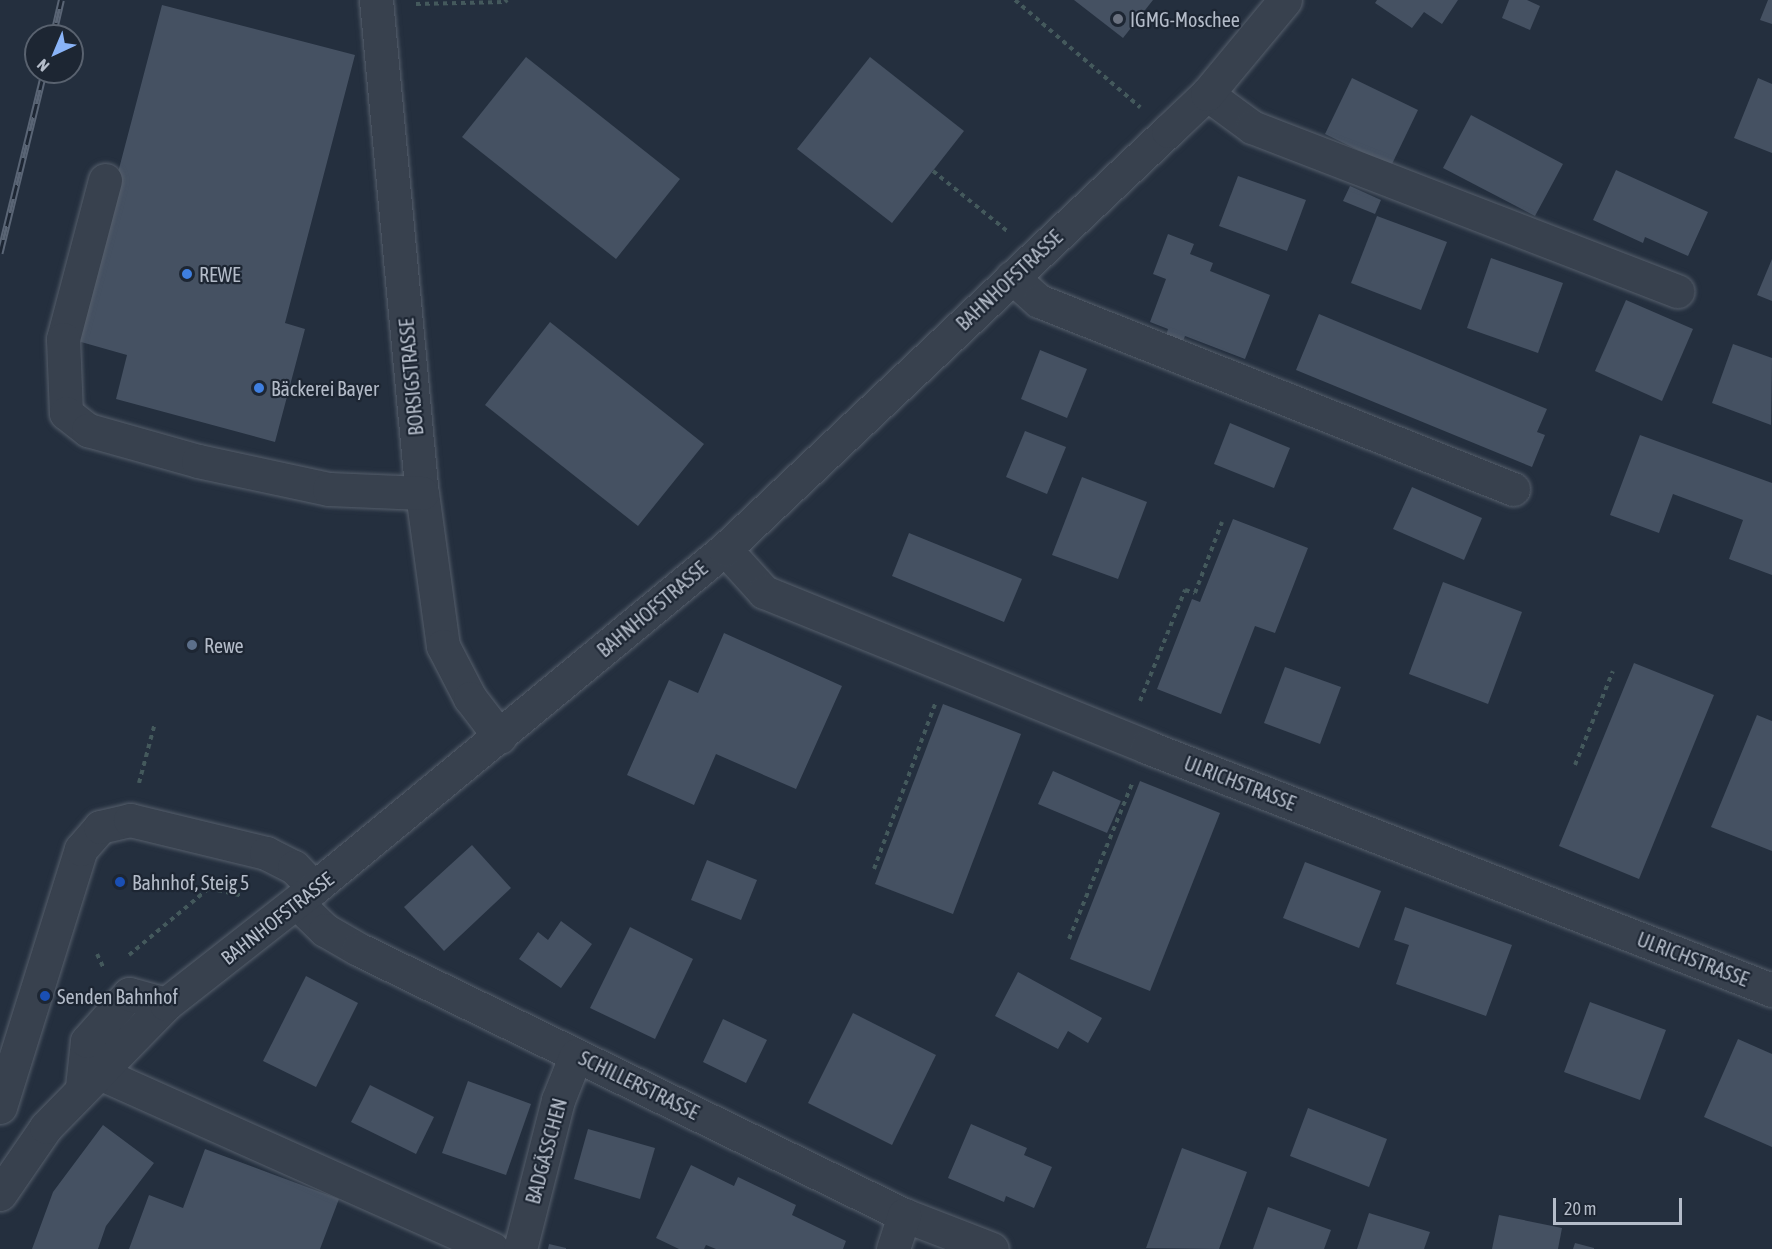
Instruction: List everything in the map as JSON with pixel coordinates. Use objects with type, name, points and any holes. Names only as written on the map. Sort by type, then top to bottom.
[{"type":"street","name":"BAHNHOFSTRASSE","points":[[89,1079],[87,1041],[129,994],[166,1004],[305,896],[500,737],[724,549],[1207,94],[1285,0]]},
{"type":"street","name":"BORSIGSTRASSE","points":[[376,3],[422,493],[443,646],[470,698],[500,737]]},
{"type":"street","points":[[1207,94],[1252,127],[1678,291]]},
{"type":"street","points":[[105,180],[63,339],[66,414],[88,430],[198,460],[329,489],[422,493]]},
{"type":"street","points":[[1012,278],[1039,301],[1513,489]]},
{"type":"street","name":"ULRICHSTRASSE","points":[[724,549],[764,592],[1136,742],[1772,990]]},
{"type":"street","points":[[0,1107],[81,849],[100,827],[130,820]]},
{"type":"street","name":"SCHILLERSTRASSE","points":[[130,820],[266,853],[294,867],[305,896],[325,930],[358,949],[904,1215],[992,1249]]},
{"type":"street","name":"BADGÄSSCHEN","points":[[520,1249],[558,1100],[576,1055]]},
{"type":"street","points":[[5,1176],[89,1079],[492,1249]]},
{"type":"street","points":[[893,1249],[904,1215]]},
{"type":"path","points":[[376,3],[505,2],[507,0]]},
{"type":"path","points":[[1015,0],[1168,131]]},
{"type":"path","points":[[933,171],[1036,254]]},
{"type":"path","points":[[1069,939],[1185,590],[1195,592],[1222,522]]},
{"type":"path","points":[[874,869],[949,667]]},
{"type":"path","points":[[1575,765],[1613,671]]},
{"type":"path","points":[[130,820],[155,723]]},
{"type":"path","points":[[123,960],[208,888],[243,894]]},
{"type":"path","points":[[97,954],[106,974]]},
{"type":"building","name":"IGMG-Moschee","points":[[1074,0],[1153,0],[1123,38]]},
{"type":"building","points":[[1377,0],[1458,0],[1442,24],[1424,12],[1412,28],[1375,3]]},
{"type":"building","points":[[1509,0],[1527,0],[1540,6],[1530,30],[1502,18]]},
{"type":"building","points":[[1768,0],[1772,0],[1772,24],[1760,20]]},
{"type":"building","points":[[162,5],[355,55],[285,323],[305,329],[275,442],[116,399],[127,355],[74,340]]},
{"type":"building","points":[[526,57],[680,179],[616,259],[462,137]]},
{"type":"building","points":[[870,57],[964,131],[892,223],[797,149]]},
{"type":"building","points":[[1352,78],[1418,110],[1391,166],[1325,134]]},
{"type":"building","points":[[1758,78],[1772,84],[1772,153],[1734,138]]},
{"type":"building","points":[[1471,115],[1563,164],[1535,216],[1443,168]]},
{"type":"building","points":[[1616,170],[1708,212],[1688,256],[1645,237],[1643,243],[1593,220]]},
{"type":"building","points":[[1238,176],[1306,200],[1287,251],[1219,226]]},
{"type":"building","points":[[1350,186],[1381,200],[1375,214],[1343,201]]},
{"type":"building","points":[[1377,216],[1447,242],[1421,310],[1351,283]]},
{"type":"building","points":[[1168,234],[1194,244],[1190,254],[1213,263],[1210,271],[1270,295],[1245,359],[1185,336],[1181,346],[1165,339],[1168,329],[1150,322],[1166,279],[1153,274]]},
{"type":"building","points":[[1491,258],[1563,283],[1538,353],[1467,328]]},
{"type":"building","points":[[1772,259],[1772,301],[1757,295]]},
{"type":"building","points":[[1626,300],[1693,329],[1662,401],[1595,371]]},
{"type":"building","points":[[1319,314],[1547,409],[1537,432],[1545,435],[1532,467],[1296,370]]},
{"type":"building","points":[[550,322],[704,444],[638,526],[485,405]]},
{"type":"building","points":[[1733,344],[1772,358],[1771,425],[1712,403]]},
{"type":"building","points":[[1040,350],[1087,369],[1067,418],[1021,399]]},
{"type":"building","points":[[1230,423],[1290,448],[1274,488],[1214,464]]},
{"type":"building","points":[[1025,431],[1066,447],[1047,494],[1006,477]]},
{"type":"building","points":[[1640,435],[1772,483],[1772,575],[1729,559],[1743,520],[1673,494],[1659,533],[1610,515]]},
{"type":"building","points":[[1082,477],[1147,502],[1118,579],[1052,555]]},
{"type":"building","points":[[1412,487],[1482,518],[1464,560],[1393,529]]},
{"type":"building","points":[[1233,519],[1308,548],[1275,633],[1255,626],[1221,714],[1157,689],[1192,599],[1200,602]]},
{"type":"building","points":[[909,533],[1022,579],[1004,622],[892,576]]},
{"type":"building","points":[[1443,582],[1522,612],[1488,704],[1409,674]]},
{"type":"building","points":[[724,633],[842,686],[796,789],[716,754],[694,805],[627,775],[669,680],[698,693]]},
{"type":"building","points":[[1634,663],[1714,695],[1639,879],[1559,846]]},
{"type":"building","points":[[1285,667],[1341,687],[1320,744],[1264,723]]},
{"type":"building","points":[[943,704],[1021,734],[953,914],[875,884]]},
{"type":"building","points":[[1757,715],[1772,721],[1772,851],[1711,827]]},
{"type":"building","points":[[1053,771],[1121,801],[1107,833],[1038,804]]},
{"type":"building","points":[[1140,781],[1220,813],[1150,991],[1070,959]]},
{"type":"building","points":[[472,845],[511,888],[444,951],[404,907]]},
{"type":"building","points":[[707,860],[757,880],[741,920],[691,900]]},
{"type":"building","points":[[1305,862],[1381,891],[1359,948],[1283,918]]},
{"type":"building","points":[[1405,907],[1512,945],[1486,1016],[1396,984],[1409,945],[1394,940]]},
{"type":"building","points":[[561,921],[592,944],[561,988],[519,959],[538,932],[548,940]]},
{"type":"building","points":[[630,927],[693,959],[655,1039],[590,1008]]},
{"type":"building","points":[[1018,972],[1102,1018],[1088,1043],[1068,1031],[1058,1049],[995,1016]]},
{"type":"building","points":[[306,976],[358,1003],[316,1087],[263,1061]]},
{"type":"building","points":[[1590,1002],[1666,1030],[1640,1100],[1564,1072]]},
{"type":"building","points":[[853,1013],[936,1055],[892,1145],[808,1103]]},
{"type":"building","points":[[723,1019],[767,1040],[746,1083],[703,1062]]},
{"type":"building","points":[[1738,1039],[1772,1054],[1772,1147],[1704,1117]]},
{"type":"building","points":[[468,1081],[531,1104],[506,1175],[442,1153]]},
{"type":"building","points":[[370,1085],[434,1117],[416,1154],[351,1122]]},
{"type":"building","points":[[1308,1108],[1387,1139],[1369,1187],[1290,1156]]},
{"type":"building","points":[[971,1124],[1027,1148],[1024,1155],[1052,1167],[1034,1208],[1006,1196],[1004,1202],[948,1178]]},
{"type":"building","points":[[103,1125],[154,1163],[106,1226],[98,1249],[32,1249],[53,1192]]},
{"type":"building","points":[[588,1129],[655,1148],[640,1199],[574,1179]]},
{"type":"building","points":[[1182,1148],[1247,1172],[1219,1249],[1146,1248]]},
{"type":"building","points":[[205,1149],[339,1199],[320,1249],[129,1249],[149,1195],[183,1208]]},
{"type":"building","points":[[691,1165],[734,1186],[738,1177],[796,1205],[792,1215],[846,1241],[843,1249],[716,1249],[706,1245],[704,1249],[679,1249],[656,1238]]},
{"type":"building","points":[[1268,1207],[1331,1230],[1324,1249],[1253,1249]]},
{"type":"building","points":[[1369,1213],[1430,1232],[1424,1249],[1357,1249]]},
{"type":"building","points":[[1499,1215],[1562,1228],[1558,1249],[1492,1249]]},
{"type":"building","points":[[1575,1243],[1594,1248],[1594,1249],[1573,1249]]},
{"type":"building","points":[[549,1244],[566,1248],[566,1249],[548,1249]]},
{"type":"railway","points":[[56,24],[61,0]]},
{"type":"railway","points":[[0,253],[41,84]]},
{"type":"place","name":"IGMG-Moschee","points":[[1118,19]]},
{"type":"place","name":"REWE","points":[[187,274]]},
{"type":"place","name":"Bäckerei Bayer","points":[[259,388]]},
{"type":"place","name":"Rewe","points":[[192,645]]},
{"type":"place","name":"Bahnhof, Steig 5","points":[[120,882]]},
{"type":"place","name":"Senden Bahnhof","points":[[45,996]]}]
